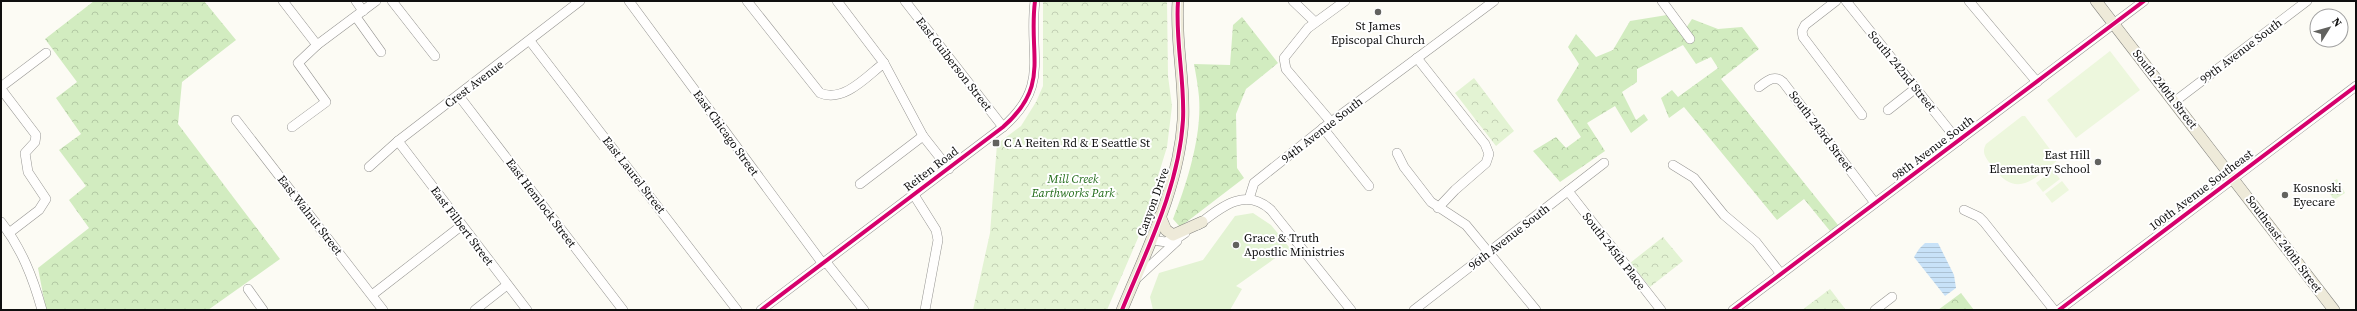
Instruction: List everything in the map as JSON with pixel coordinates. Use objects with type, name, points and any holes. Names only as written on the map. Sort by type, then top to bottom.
[{"type":"main road","name":"Canyon Drive","points":[[1122,310],[1160,216],[1174,175],[1182,132],[1183,104],[1176,20],[1178,1]]},
{"type":"main road","name":"South 240th Street","points":[[2096,1],[2233,177]]},
{"type":"main road","name":"Southeast 240th Street","points":[[2233,177],[2334,310]]},
{"type":"main road","points":[[1160,216],[1166,230],[1172,235],[1202,222]]},
{"type":"street","points":[[283,1],[317,46]]},
{"type":"street","points":[[356,1],[363,11]]},
{"type":"street","points":[[292,127],[326,102],[298,63],[317,46],[376,1]]},
{"type":"street","points":[[392,1],[435,56]]},
{"type":"street","name":"Crest Avenue","points":[[369,167],[398,141],[459,96],[580,1]]},
{"type":"street","name":"East Chicago Street","points":[[629,1],[824,263],[864,310]]},
{"type":"street","points":[[747,1],[820,94],[832,96],[841,94],[884,63]]},
{"type":"street","points":[[837,1],[884,63],[923,136],[948,169]]},
{"type":"street","name":"East Guiberson Street","points":[[905,1],[1003,127]]},
{"type":"street","name":"Reiten Road","points":[[761,310],[1003,127],[1023,107],[1032,89],[1035,77],[1035,1]]},
{"type":"street","points":[[1293,1],[1315,22]]},
{"type":"street","points":[[1331,122],[1298,86],[1284,63],[1286,54],[1315,22],[1345,1]]},
{"type":"street","name":"94th Avenue South","points":[[1249,199],[1254,183],[1323,128],[1494,1]]},
{"type":"street","points":[[1662,1],[1690,39]]},
{"type":"street","points":[[1836,1],[1805,25],[1802,31],[1803,38],[1862,115]]},
{"type":"street","name":"South 242nd Street","points":[[1846,1],[1958,141]]},
{"type":"street","points":[[1969,1],[2037,82]]},
{"type":"street","name":"98th Avenue South","points":[[1733,310],[2144,1]]},
{"type":"street","name":"99th Avenue South","points":[[2174,102],[2307,1]]},
{"type":"street","points":[[356,17],[381,52]]},
{"type":"street","name":"East Laurel Street","points":[[530,41],[737,310]]},
{"type":"street","points":[[9,233],[42,207],[46,199],[43,191],[26,166],[25,153],[35,142],[36,135],[1,88],[46,53]]},
{"type":"street","points":[[1417,58],[1485,144],[1489,154],[1486,164],[1454,190],[1438,208]]},
{"type":"street","name":"South 243rd Street","points":[[1758,87],[1776,77],[1783,82],[1875,204]]},
{"type":"street","points":[[1888,110],[1916,88]]},
{"type":"street","name":"100th Avenue Southeast","points":[[2059,310],[2233,177],[2354,92]]},
{"type":"street","name":"East Hemlock Street","points":[[459,96],[623,310]]},
{"type":"street","name":"East Walnut Street","points":[[236,120],[383,310]]},
{"type":"street","points":[[1323,128],[1369,186]]},
{"type":"street","points":[[860,184],[923,136]]},
{"type":"street","name":"East Filbert Street","points":[[398,141],[461,226],[527,310]]},
{"type":"street","points":[[1397,153],[1404,167],[1438,208],[1466,225],[1490,252],[1536,310]]},
{"type":"street","name":"96th Avenue South","points":[[1414,310],[1604,163]]},
{"type":"street","points":[[1673,165],[1694,178],[1724,216],[1756,242],[1781,274]]},
{"type":"street","name":"South 245th Place","points":[[1568,191],[1661,310]]},
{"type":"street","points":[[914,195],[936,230],[938,240],[925,310]]},
{"type":"street","points":[[1133,282],[1156,258],[1192,229],[1230,202],[1249,199],[1261,202],[1271,210],[1351,310]]},
{"type":"street","points":[[1964,210],[1979,217],[1984,222],[2054,310]]},
{"type":"street","points":[[1,222],[9,233],[28,268],[42,310]]},
{"type":"street","points":[[372,294],[461,226]]},
{"type":"street","points":[[1151,238],[1169,242],[1192,229]]},
{"type":"street","points":[[475,310],[507,285]]},
{"type":"street","points":[[248,290],[263,310]]},
{"type":"street","points":[[1875,310],[1892,297]]},
{"type":"green space","points":[[94,1],[204,1],[236,40],[182,82],[178,124],[280,259],[208,310],[46,310],[38,268],[89,228],[69,200],[86,186],[59,150],[81,134],[56,98],[77,82],[45,39]]},
{"type":"green space","name":"Mill Creek Earthworks Park","points":[[1043,1],[1167,1],[1168,76],[1172,106],[1167,147],[1141,231],[1107,310],[973,310],[990,233],[997,144],[1021,126],[1036,102],[1043,86]]},
{"type":"green space","points":[[1667,15],[1682,34],[1692,19],[1718,29],[1742,27],[1759,49],[1721,79],[1838,225],[1830,231],[1804,199],[1777,220],[1684,107],[1669,118],[1661,98],[1672,90],[1678,97],[1718,68],[1711,57],[1696,64],[1683,45],[1637,69],[1637,82],[1622,92],[1636,120],[1644,114],[1648,120],[1631,133],[1615,106],[1587,123],[1605,151],[1560,182],[1533,151],[1556,137],[1566,148],[1581,137],[1557,100],[1579,64],[1568,47],[1576,34],[1596,57],[1613,50],[1630,21]]},
{"type":"green space","points":[[1242,17],[1278,63],[1246,89],[1236,114],[1237,168],[1244,178],[1180,227],[1173,219],[1188,175],[1196,143],[1198,127],[1199,97],[1194,64],[1230,65],[1233,25]]},
{"type":"green space","points":[[2110,51],[2140,90],[2076,138],[2047,100]]},
{"type":"green space","points":[[1474,78],[1514,131],[1496,146],[1455,93]]},
{"type":"green space","points":[[2022,116],[2025,116],[2058,160],[2032,180],[2017,184],[2009,182],[2001,176],[1986,158],[1984,150],[1986,144]]},
{"type":"green space","points":[[2053,170],[2060,179],[2043,192],[2036,183]]},
{"type":"green space","points":[[2337,179],[2345,193],[2334,200],[2325,186]]},
{"type":"green space","points":[[2062,181],[2069,190],[2052,203],[2045,194]]},
{"type":"green space","points":[[1253,213],[1271,225],[1293,252],[1288,256],[1281,254],[1236,286],[1242,289],[1230,310],[1153,310],[1150,297],[1159,273],[1203,260],[1235,216]]},
{"type":"green space","points":[[1663,237],[1683,261],[1650,287],[1630,263]]},
{"type":"green space","points":[[1830,289],[1846,310],[1802,310]]},
{"type":"green space","points":[[1961,293],[1974,310],[1938,310]]},
{"type":"water","points":[[1925,243],[1938,243],[1954,275],[1956,288],[1945,296],[1914,257]]},
{"type":"cycle path","points":[[761,310],[1003,127],[1018,112],[1027,97],[1032,83],[1034,69],[1035,1]]},
{"type":"cycle path","points":[[1122,310],[1169,193],[1180,145],[1183,120],[1183,90],[1177,16],[1178,1]]},
{"type":"cycle path","points":[[1733,310],[2144,1]]},
{"type":"cycle path","points":[[2059,310],[2356,86]]},
{"type":"place","name":"St James Episcopal Church","points":[[1378,12]]},
{"type":"place","name":"C A Reiten Rd & E Seattle St","points":[[996,143]]},
{"type":"place","name":"East Hill Elementary School","points":[[2098,162]]},
{"type":"place","name":"Kosnoski Eyecare","points":[[2285,195]]},
{"type":"place","name":"Grace & Truth Apostlic Ministries","points":[[1236,245]]}]
